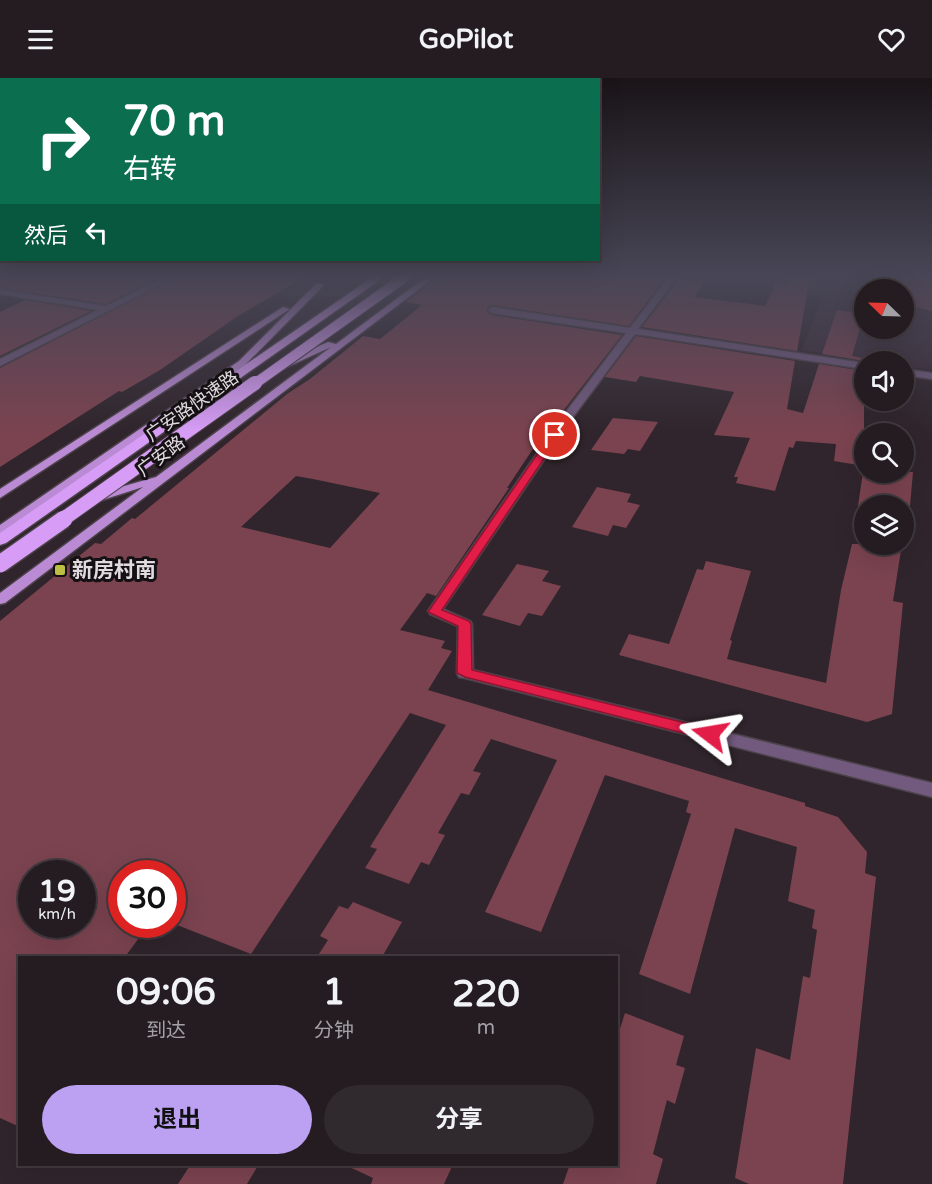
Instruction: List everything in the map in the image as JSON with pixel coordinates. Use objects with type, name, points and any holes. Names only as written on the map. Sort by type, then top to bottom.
[{"type":"highway","name":"广安路快速路","points":[[0,540],[305,329]]},
{"type":"highway","name":"广安路快速路","points":[[0,564],[332,329]]},
{"type":"main road","points":[[0,494],[257,329]]},
{"type":"main road","points":[[0,531],[242,363],[276,329]]},
{"type":"main road","name":"广安路","points":[[0,600],[362,329]]},
{"type":"main road","points":[[0,558],[248,381],[357,332]]},
{"type":"main road","points":[[76,504],[165,476]]},
{"type":"street","points":[[0,363],[68,329]]},
{"type":"street","points":[[610,329],[854,365]]},
{"type":"street","points":[[634,329],[569,415],[435,612],[465,624],[465,673],[932,790]]},
{"type":"street","points":[[914,374],[932,376]]},
{"type":"shaded area","points":[[810,329],[854,329],[854,339],[914,339],[914,329],[932,329],[932,370],[914,368],[914,351],[854,351],[854,358],[802,350]]},
{"type":"building","points":[[0,329],[55,329],[0,356]]},
{"type":"building","points":[[77,329],[220,329],[160,370],[122,392],[119,391],[0,467],[0,368]]},
{"type":"building","points":[[393,329],[580,329],[622,335],[560,415],[556,414],[436,596],[427,593],[400,630],[445,641],[441,648],[452,651],[428,690],[805,803],[805,806],[838,817],[867,852],[865,873],[876,877],[843,1184],[749,1184],[735,1178],[756,1048],[790,1060],[803,976],[810,978],[817,930],[812,928],[815,910],[788,901],[797,847],[735,828],[690,994],[639,974],[691,814],[686,812],[689,801],[605,775],[541,932],[485,912],[557,760],[491,739],[473,771],[481,773],[469,795],[461,793],[438,833],[445,835],[429,865],[421,862],[409,884],[365,868],[377,849],[370,847],[446,725],[410,713],[251,954],[186,928],[186,860],[108,860],[108,938],[139,938],[126,956],[18,956],[18,1126],[0,1118],[0,621],[95,543],[101,544],[132,518],[135,519],[287,394],[310,379],[363,336],[380,339]],"holes":[[[296,476],[380,493],[330,548],[241,527]]]},
{"type":"building","points":[[652,329],[801,329],[797,351]]},
{"type":"building","points":[[831,329],[854,329],[854,339],[857,339],[852,356],[854,359],[822,354]]},
{"type":"building","points":[[636,336],[795,361],[787,409],[803,413],[819,364],[854,369],[854,411],[864,411],[864,423],[854,423],[854,464],[834,461],[836,444],[796,441],[793,448],[789,447],[775,491],[736,483],[738,477],[734,477],[750,438],[714,435],[734,392],[640,376],[636,382],[605,377]]},
{"type":"building","points":[[613,418],[658,422],[640,451],[628,449],[624,454],[591,450]]},
{"type":"building","points":[[861,483],[912,483],[911,495],[860,495]]},
{"type":"building","points":[[597,487],[631,494],[627,502],[640,505],[626,528],[613,525],[608,536],[572,527]]},
{"type":"building","points":[[852,544],[854,544],[854,555],[900,555],[893,601],[903,603],[892,714],[867,722],[619,655],[629,634],[669,644],[697,569],[703,570],[706,561],[751,571],[730,640],[732,641],[727,659],[826,683],[841,590]]},
{"type":"building","points":[[517,564],[549,571],[542,581],[561,586],[542,616],[528,613],[520,626],[482,615]]},
{"type":"building","points":[[353,902],[402,922],[383,956],[318,956],[328,940],[320,936],[339,906],[348,909]]},
{"type":"building","points":[[625,1013],[684,1036],[676,1065],[685,1068],[675,1104],[667,1100],[653,1154],[663,1159],[656,1184],[563,1184],[569,1166],[618,1166],[618,1035]]},
{"type":"building","points":[[190,1166],[258,1166],[247,1184],[178,1184]]},
{"type":"building","points":[[347,1166],[452,1166],[444,1184],[371,1184],[373,1178]]},
{"type":"place","name":"新房村南","points":[[60,570]]},
{"type":"route","points":[[555,435],[435,612],[465,624],[465,673],[710,734]]}]
